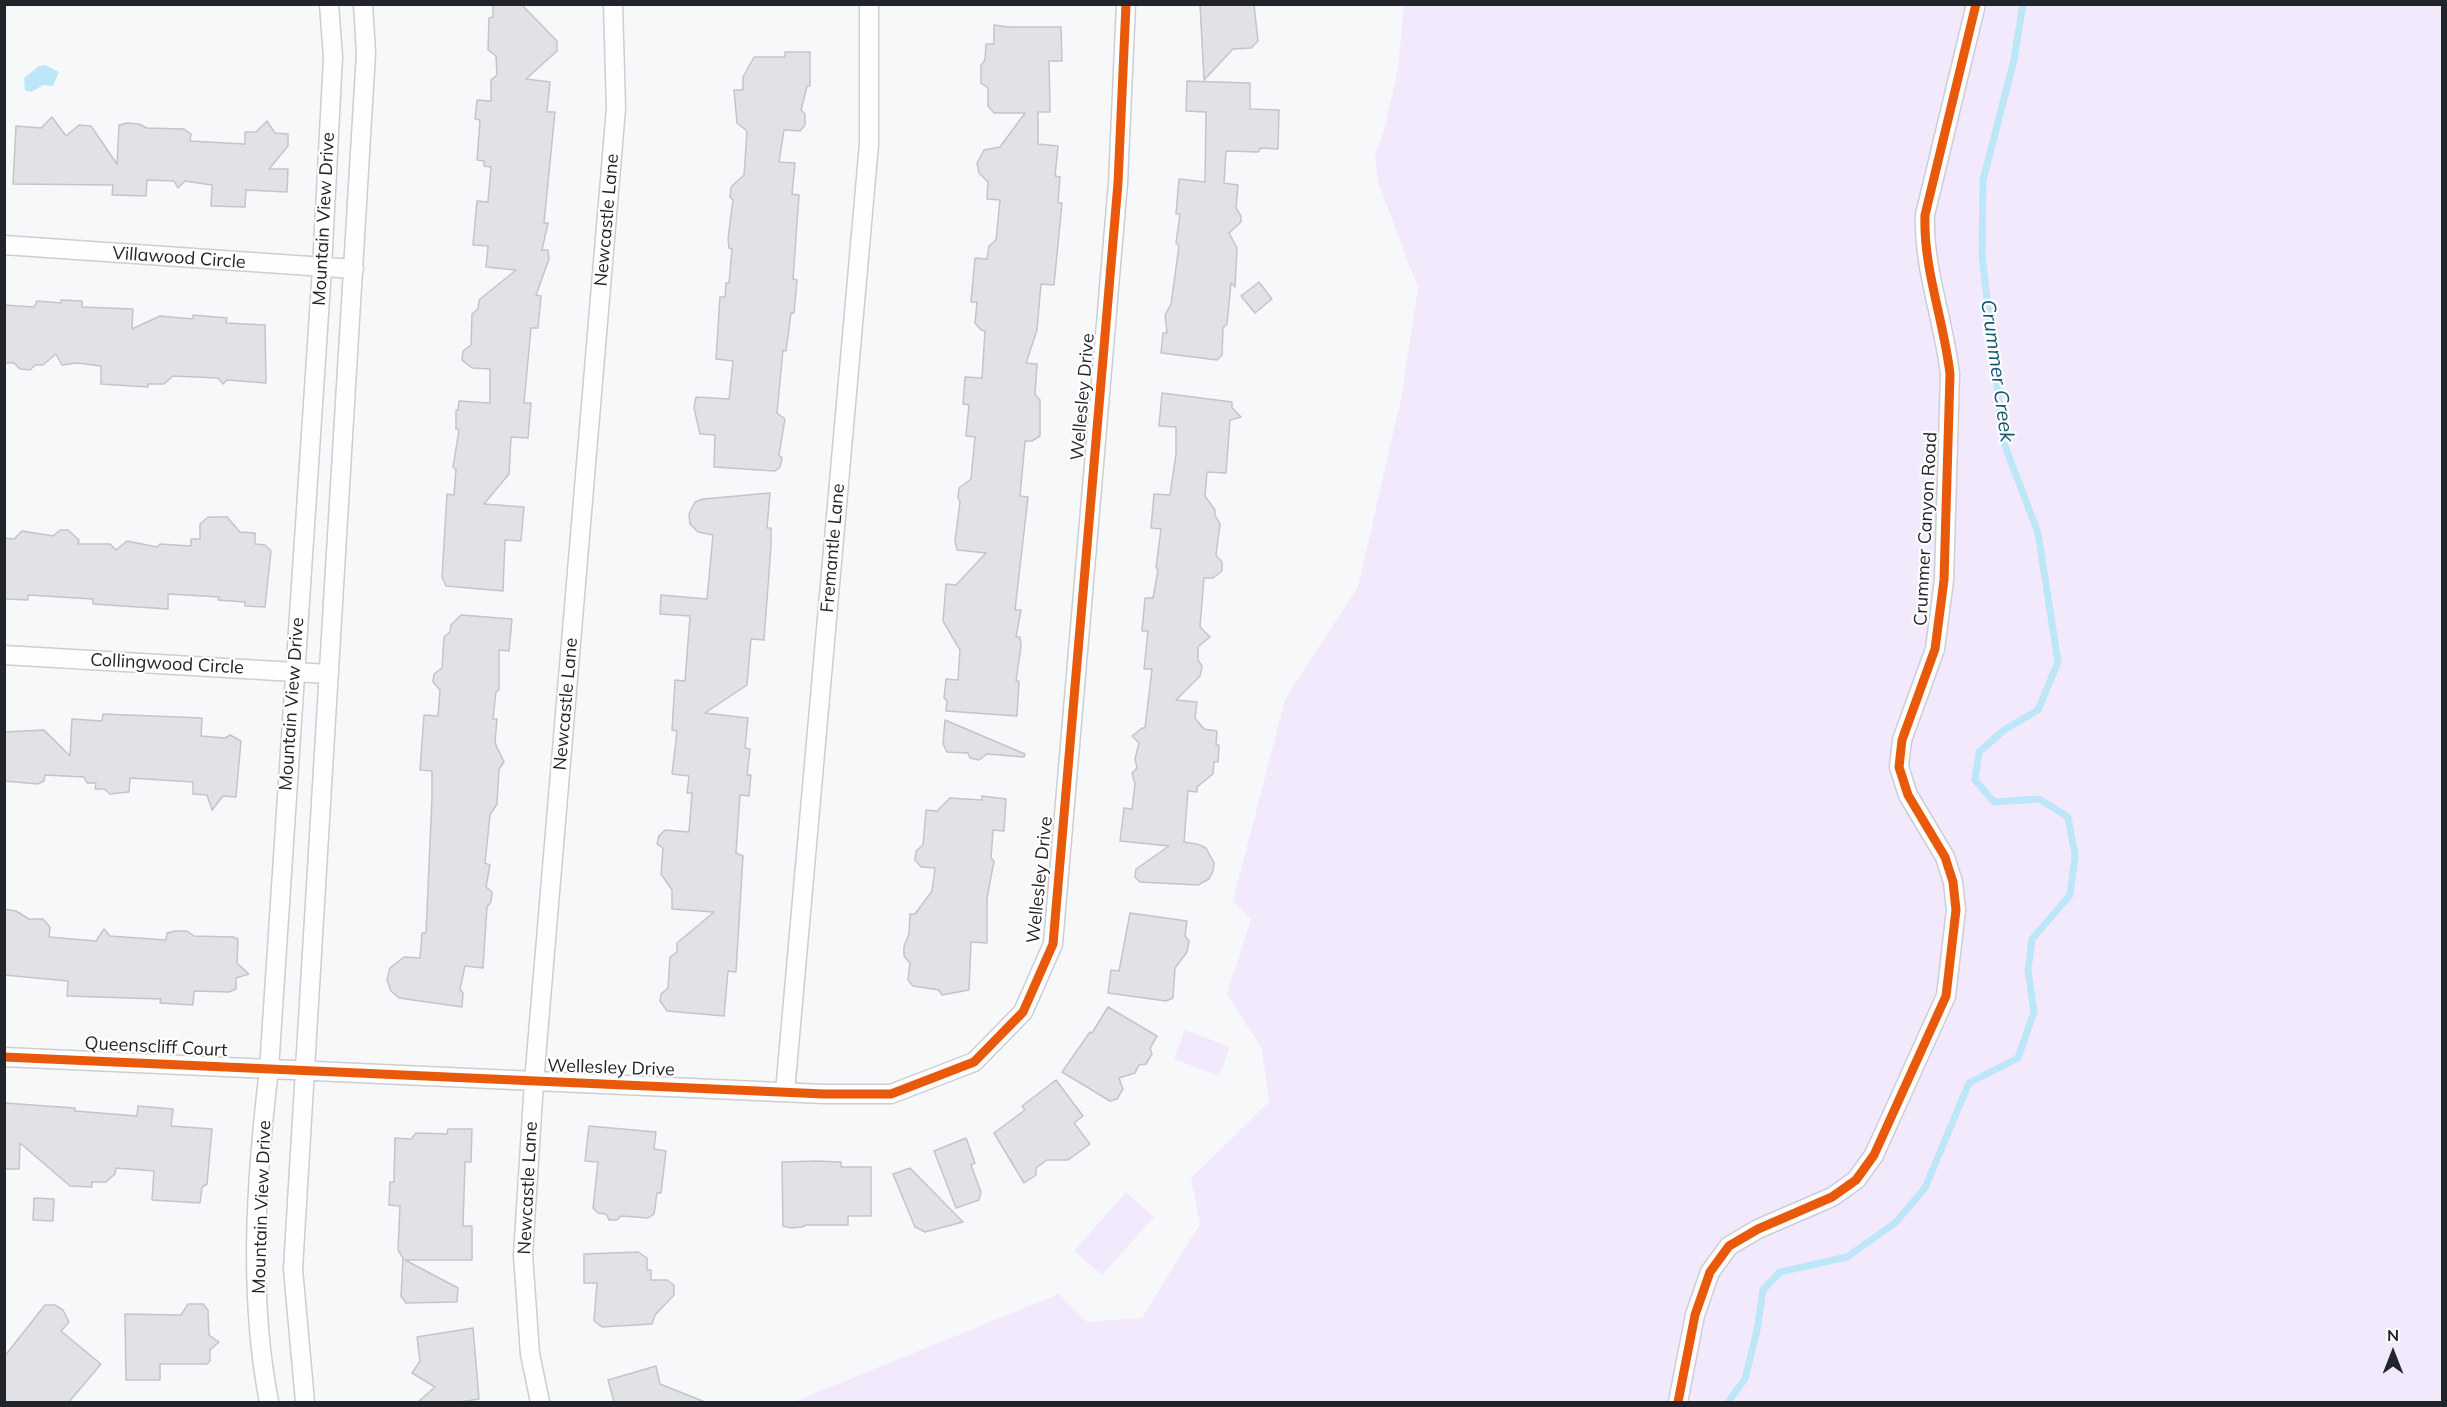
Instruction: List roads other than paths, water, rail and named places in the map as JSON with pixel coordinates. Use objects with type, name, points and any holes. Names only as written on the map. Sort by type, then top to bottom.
[{"type":"street","name":"Mountain View Drive","points":[[269,1402],[261,1359],[258,1262],[259,1152],[269,1069],[322,268],[333,57],[329,4]]},
{"type":"street","name":"Mountain View Drive","points":[[305,1402],[293,1269],[366,53],[363,4]]},
{"type":"street","name":"Newcastle Lane","points":[[540,1402],[530,1354],[523,1255],[534,1082],[616,108],[613,4]]},
{"type":"street","name":"Fremantle Lane","points":[[785,1092],[869,144],[869,4]]},
{"type":"street","name":"Wellesley Drive","points":[[305,1071],[785,1092],[891,1094],[974,1062],[1023,1012],[1053,944],[1118,183],[1126,4]]},
{"type":"street","name":"Crummer Canyon Road","points":[[1678,1402],[1695,1315],[1710,1272],[1729,1246],[1758,1228],[1832,1197],[1856,1180],[1874,1155],[1946,996],[1956,910],[1953,882],[1945,857],[1908,795],[1899,767],[1902,740],[1935,649],[1944,580],[1950,374],[1946,343],[1924,238],[1925,215],[1976,4]]},
{"type":"street","name":"Villawood Circle","points":[[4,245],[354,269]]},
{"type":"street","name":"Collingwood Circle","points":[[4,655],[329,674]]},
{"type":"street","name":"Queenscliff Court","points":[[4,1057],[305,1071]]},
{"type":"water","points":[[45,65],[59,72],[53,86],[43,85],[31,92],[25,90],[24,78],[39,66]]},
{"type":"waterway","name":"Crummer Creek","points":[[1728,1402],[1745,1379],[1757,1330],[1763,1290],[1780,1272],[1847,1257],[1895,1223],[1925,1188],[1969,1083],[2018,1058],[2034,1012],[2028,971],[2032,939],[2070,895],[2075,855],[2068,817],[2039,799],[1994,802],[1975,780],[1979,752],[2004,730],[2038,710],[2058,662],[2038,533],[2004,443],[1982,256],[1983,180],[2014,60],[2023,4]]}]
